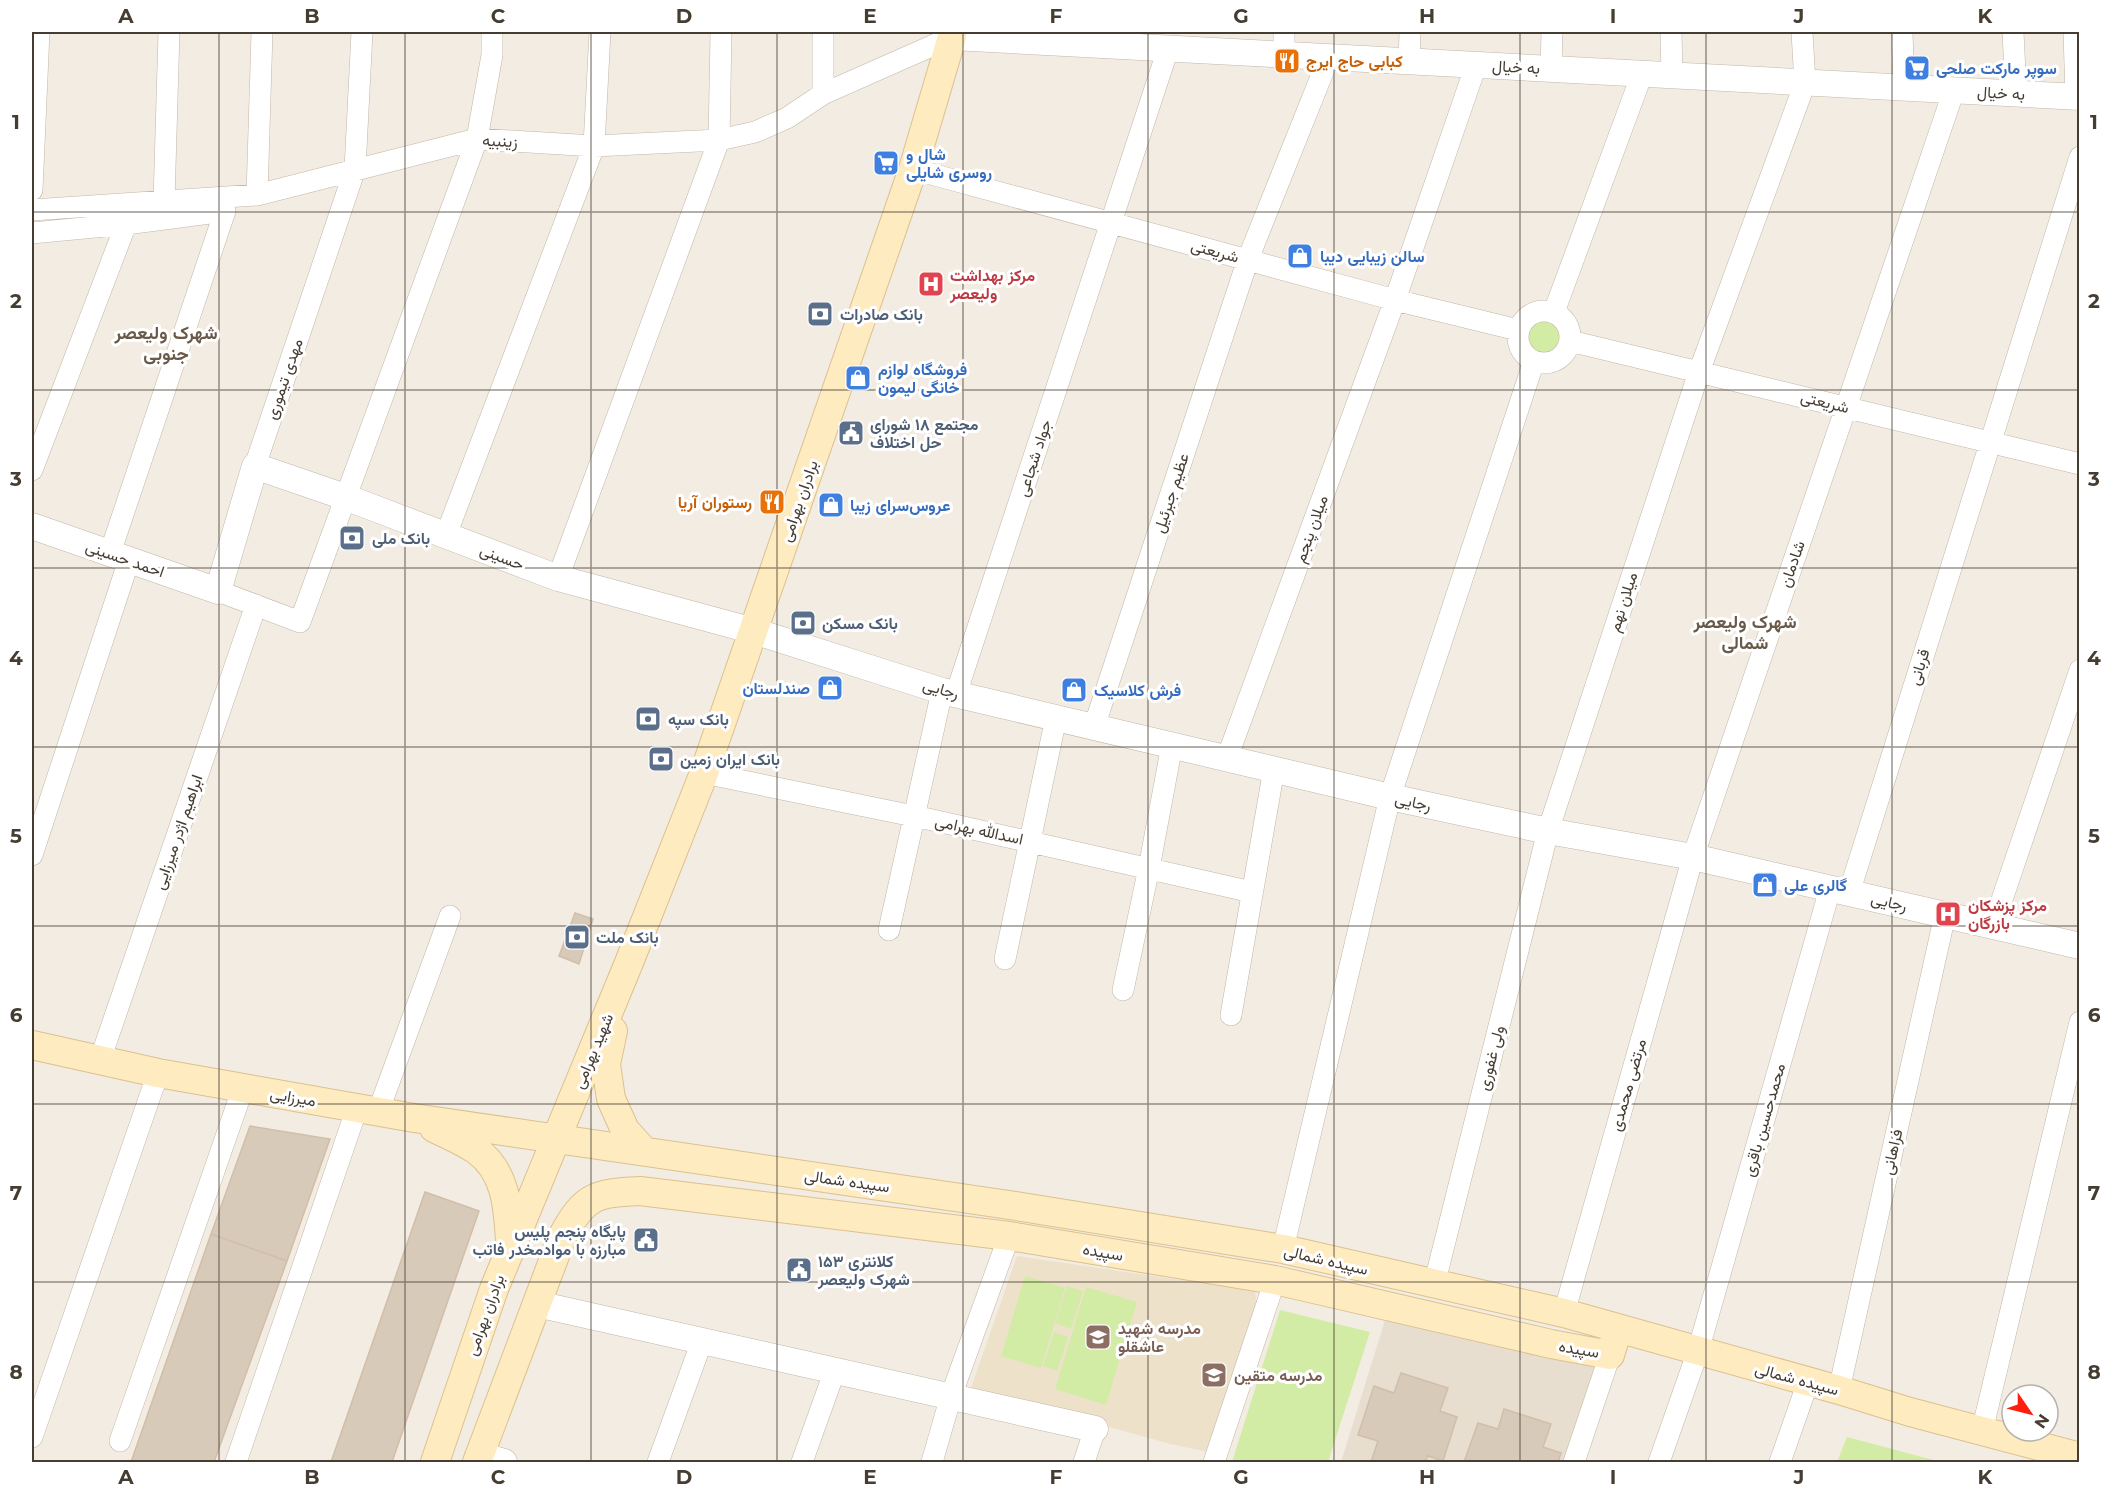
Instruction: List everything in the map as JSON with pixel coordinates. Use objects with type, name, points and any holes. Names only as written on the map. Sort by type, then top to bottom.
[{"type":"main road","name":"برادران بهرامی","points":[[628,965],[704,773],[754,631],[913,170],[952,34]]},
{"type":"main road","name":"شهید بهرامی","points":[[556,1137],[628,965]]},
{"type":"main road","points":[[628,965],[606,1064],[611,1099],[625,1130],[644,1151]]},
{"type":"main road","name":"میرزایی","points":[[32,1045],[158,1073],[368,1110],[556,1137]]},
{"type":"main road","points":[[414,1118],[475,1149],[490,1162],[500,1177],[506,1198],[506,1260],[520,1252],[531,1259],[536,1269],[539,1297],[487,1460]]},
{"type":"main road","name":"برادران بهرامی","points":[[435,1462],[470,1356],[556,1137]]},
{"type":"main road","name":"سپیده شمالی","points":[[556,1137],[1283,1249],[1564,1313],[1614,1342],[1698,1351],[1910,1412],[2079,1457]]},
{"type":"main road","name":"سپیده","points":[[539,1297],[562,1237],[574,1214],[591,1198],[611,1192],[640,1191],[1009,1236],[1275,1280],[1551,1344],[1614,1342]]},
{"type":"main road","points":[[934,1227],[939,1195]]},
{"type":"main road","points":[[1149,1260],[1156,1229]]},
{"type":"street","points":[[32,190],[39,32]]},
{"type":"street","points":[[164,201],[169,32]]},
{"type":"street","points":[[257,195],[262,32]]},
{"type":"street","name":"مهدی تیموری","points":[[219,591],[255,466],[355,169],[362,32]]},
{"type":"street","points":[[219,591],[300,621],[477,139],[492,56],[492,32]]},
{"type":"street","points":[[446,535],[594,146],[600,32]]},
{"type":"street","points":[[558,578],[719,140],[721,32]]},
{"type":"street","points":[[823,32],[823,94]]},
{"type":"street","points":[[1409,62],[1410,32]]},
{"type":"street","points":[[1551,69],[1552,32]]},
{"type":"street","points":[[1671,32],[1672,76]]},
{"type":"street","points":[[1802,32],[1805,83]]},
{"type":"street","points":[[1902,32],[1904,88]]},
{"type":"street","points":[[2013,32],[2016,94]]},
{"type":"street","points":[[2074,32],[2078,97]]},
{"type":"street","name":"زینبیه","points":[[32,210],[257,195],[477,139],[594,146],[719,140],[755,132],[787,118],[823,94],[952,34]]},
{"type":"street","name":"به خیال","points":[[952,34],[1168,49],[1284,43],[1329,57],[2078,97]]},
{"type":"street","name":"جواد شجاعی","points":[[888,930],[914,816],[949,692],[1112,222],[1168,49]]},
{"type":"street","name":"عظیم جبرئیل","points":[[1094,727],[1248,259],[1329,57]]},
{"type":"street","name":"میلان پنجم","points":[[1227,758],[1395,300],[1476,65]]},
{"type":"street","points":[[1554,312],[1642,74]]},
{"type":"street","name":"میلان نهم","points":[[1548,831],[1699,372],[1805,83]]},
{"type":"street","name":"شادمان","points":[[1693,857],[1954,90]]},
{"type":"street","name":"قربانی","points":[[1839,891],[1990,442],[2079,157]]},
{"type":"street","name":"شریعتی","points":[[913,170],[1395,300],[1518,330]]},
{"type":"street","points":[[32,233],[225,211],[32,855]]},
{"type":"street","points":[[32,470],[126,224]]},
{"type":"street","points":[[1545,310],[1554,312],[1567,324],[1570,341],[1567,350],[1553,362],[1543,363],[1527,358],[1519,345],[1518,330],[1528,315],[1545,310]]},
{"type":"street","name":"شریعتی","points":[[1570,341],[2079,464]]},
{"type":"street","points":[[1283,1249],[1390,796],[1534,361]]},
{"type":"street","name":"حسینی","points":[[255,466],[345,497],[558,578],[754,631]]},
{"type":"street","name":"احمد حسینی","points":[[32,526],[219,591]]},
{"type":"street","name":"ابراهیم اژدر میرزایی","points":[[100,1060],[256,605]]},
{"type":"street","name":"رجایی","points":[[754,631],[949,692],[1056,718],[1390,796],[1548,831],[1693,857],[2079,946]]},
{"type":"street","points":[[1993,926],[2079,670]]},
{"type":"street","points":[[1005,959],[1056,718]]},
{"type":"street","points":[[1123,990],[1172,745]]},
{"type":"street","points":[[1231,1015],[1274,769]]},
{"type":"street","name":"اسدالله بهرامی","points":[[704,773],[914,816],[1252,892]]},
{"type":"street","name":"ولی غفوری","points":[[1434,1285],[1548,831]]},
{"type":"street","name":"مرتضی محمدی","points":[[1564,1313],[1693,857]]},
{"type":"street","name":"محمدحسین باقری","points":[[1659,1462],[1698,1351],[1839,891]]},
{"type":"street","name":"فراهانی","points":[[1839,1390],[1945,915]]},
{"type":"street","points":[[236,1462],[368,1110],[450,916]]},
{"type":"street","points":[[1982,1431],[2079,1022]]},
{"type":"street","points":[[32,1437],[158,1073]]},
{"type":"street","points":[[120,1441],[243,1088]]},
{"type":"street","points":[[932,1462],[951,1396],[1009,1236]]},
{"type":"street","points":[[1214,1462],[1275,1280]]},
{"type":"street","points":[[539,1297],[702,1341],[1095,1429],[1084,1462]]},
{"type":"street","points":[[658,1462],[702,1341]]},
{"type":"street","points":[[1574,1462],[1614,1342]]},
{"type":"street","points":[[802,1462],[836,1370]]},
{"type":"street","points":[[1780,1462],[1808,1382]]},
{"type":"shaded area","name":"مدرسه شهید عاشقلو","points":[[1017,1256],[1255,1291],[1257,1306],[1208,1452],[1170,1444],[971,1388]]},
{"type":"shaded area","points":[[1386,1317],[1595,1367],[1564,1462],[1341,1462]]},
{"type":"green space","points":[[1543,314],[1559,321],[1566,337],[1559,353],[1543,360],[1527,353],[1520,337],[1527,321]]},
{"type":"green space","points":[[1025,1276],[1065,1288],[1041,1368],[1001,1356]]},
{"type":"green space","points":[[1067,1286],[1083,1291],[1071,1329],[1055,1323]]},
{"type":"green space","points":[[1086,1287],[1137,1302],[1106,1405],[1055,1389]]},
{"type":"green space","points":[[1280,1310],[1370,1332],[1328,1462],[1232,1462]]},
{"type":"green space","points":[[1054,1332],[1068,1337],[1057,1371],[1043,1366]]},
{"type":"green space","points":[[1847,1437],[1941,1462],[1837,1462]]},
{"type":"building","name":"بانک ملت","points":[[575,913],[593,919],[579,964],[559,956]]},
{"type":"building","points":[[250,1126],[330,1139],[287,1261],[211,1234]]},
{"type":"building","points":[[425,1192],[479,1211],[392,1462],[331,1462]]},
{"type":"building","points":[[211,1234],[287,1261],[214,1462],[131,1462]]},
{"type":"building","points":[[1401,1373],[1448,1388],[1440,1411],[1457,1417],[1443,1461],[1428,1456],[1425,1462],[1371,1462],[1378,1441],[1358,1435],[1374,1386],[1394,1393]]},
{"type":"building","points":[[1504,1409],[1551,1424],[1543,1447],[1561,1453],[1558,1462],[1464,1462],[1478,1423],[1498,1429]]},
{"type":"place","name":"کبابی حاج ایرج","points":[[1287,61]]},
{"type":"place","name":"سوپر مارکت صلحی","points":[[1917,68]]},
{"type":"place","name":"شال و روسری شایلی","points":[[886,163]]},
{"type":"place","name":"سالن زیبایی دیبا","points":[[1300,256]]},
{"type":"place","name":"مرکز بهداشت ولیعصر","points":[[931,284]]},
{"type":"place","name":"بانک صادرات","points":[[820,314]]},
{"type":"place","name":"فروشگاه لوازم خانگی لیمون","points":[[858,378]]},
{"type":"place","name":"مجتمع ۱۸ شورای حل اختلاف","points":[[851,433]]},
{"type":"place","name":"رستوران آریا","points":[[772,502]]},
{"type":"place","name":"عروس‌سرای زیبا","points":[[831,505]]},
{"type":"place","name":"بانک ملی","points":[[352,538]]},
{"type":"place","name":"بانک مسکن","points":[[803,623]]},
{"type":"place","name":"صندلستان","points":[[830,688]]},
{"type":"place","name":"فرش کلاسیک","points":[[1074,690]]},
{"type":"place","name":"بانک سپه","points":[[648,719]]},
{"type":"place","name":"بانک ایران زمین","points":[[661,759]]},
{"type":"place","name":"گالری علی","points":[[1765,885]]},
{"type":"place","name":"مرکز پزشکان بازرگان","points":[[1948,914]]},
{"type":"place","name":"بانک ملت","points":[[577,937]]},
{"type":"place","name":"پایگاه پنجم پلیس مبارزه با موادمخدر فاتب","points":[[646,1240]]},
{"type":"place","name":"کلانتری ۱۵۳ شهرک ولیعصر","points":[[799,1270]]},
{"type":"place","name":"مدرسه شهید عاشقلو","points":[[1098,1337]]},
{"type":"place","name":"مدرسه متقین","points":[[1214,1375]]},
{"type":"district","name":"شهرک ولیعصر جنوبی","points":[[166,343]]},
{"type":"district","name":"شهرک ولیعصر شمالی","points":[[1745,632]]}]
